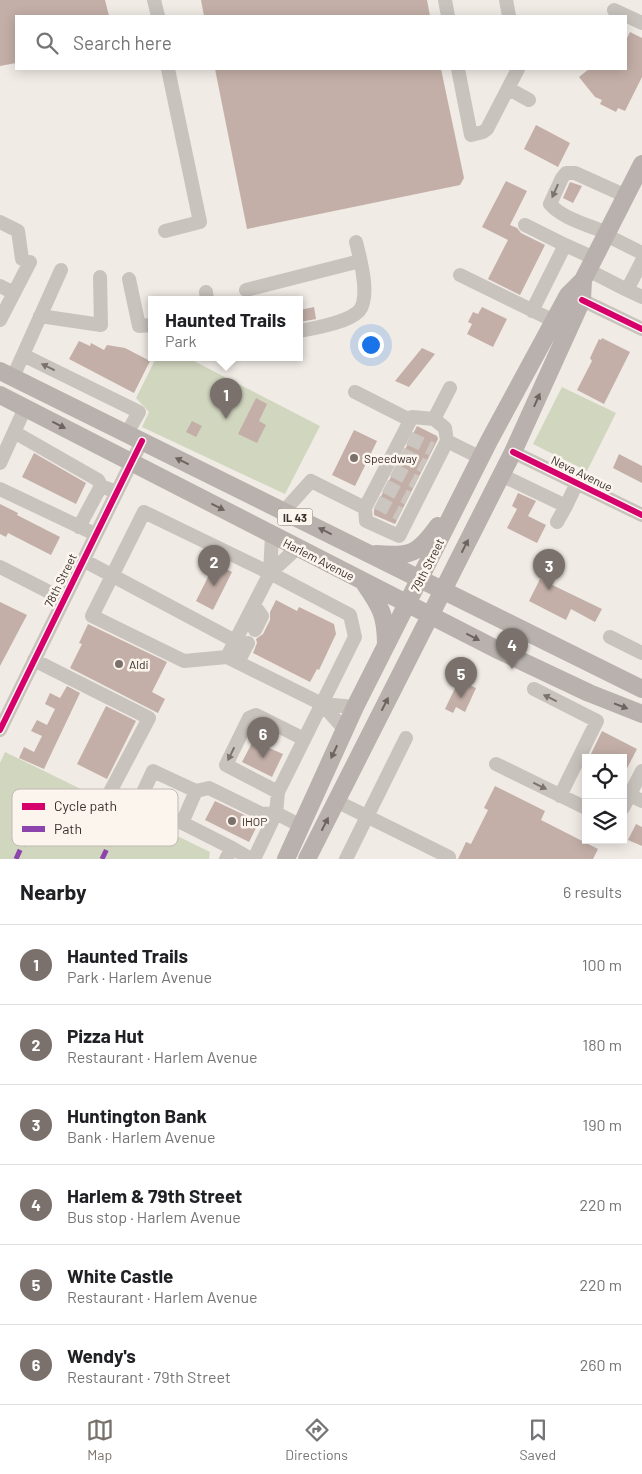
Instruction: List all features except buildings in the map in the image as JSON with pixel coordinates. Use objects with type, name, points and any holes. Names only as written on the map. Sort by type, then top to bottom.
[{"type":"main road","name":"79th Street","points":[[286,859],[344,729],[480,458],[568,295],[589,269],[642,164]]},
{"type":"main road","name":"79th Street","points":[[307,859],[443,590],[508,479],[513,452],[582,300],[589,269]]},
{"type":"main road","name":"IL 43","points":[[7,374],[642,689]]},
{"type":"main road","name":"Harlem Avenue","points":[[0,395],[430,616],[570,685],[642,714]]},
{"type":"main road","points":[[368,553],[400,555],[414,552],[429,538],[464,492]]},
{"type":"main road","points":[[363,582],[381,608],[386,625],[386,645]]},
{"type":"street","points":[[154,0],[158,15]]},
{"type":"street","points":[[445,0],[448,15]]},
{"type":"street","points":[[506,0],[509,15]]},
{"type":"street","points":[[615,9],[627,15]]},
{"type":"street","points":[[627,15],[642,23]]},
{"type":"street","points":[[166,231],[200,222],[168,70]]},
{"type":"street","points":[[458,70],[471,134],[483,132],[487,129],[518,70]]},
{"type":"street","points":[[509,89],[529,100]]},
{"type":"street","points":[[626,196],[576,173],[566,173],[550,204],[554,209],[565,215],[642,253]]},
{"type":"street","points":[[0,222],[18,231],[26,260],[14,293],[0,320]]},
{"type":"street","points":[[525,225],[565,244],[589,269],[642,297]]},
{"type":"street","points":[[303,330],[349,317],[359,311],[364,300],[362,271],[356,242]]},
{"type":"street","points":[[532,311],[565,244]]},
{"type":"street","points":[[246,290],[360,261]]},
{"type":"street","points":[[628,290],[642,261]]},
{"type":"street","points":[[7,374],[23,355],[61,270]]},
{"type":"street","points":[[460,275],[554,321]]},
{"type":"street","points":[[40,316],[101,325],[100,277]]},
{"type":"street","points":[[129,279],[139,326],[148,325]]},
{"type":"street","points":[[0,286],[14,293]]},
{"type":"street","points":[[582,300],[642,330]]},
{"type":"street","name":"78th Street","points":[[0,730],[131,462],[139,412],[23,355]]},
{"type":"street","points":[[434,419],[450,388]]},
{"type":"street","points":[[355,392],[410,420],[412,418],[434,419],[445,428],[440,448],[404,516],[399,536],[366,522],[371,503],[406,436],[410,420]]},
{"type":"street","points":[[0,462],[25,408]]},
{"type":"street","points":[[14,432],[98,480],[101,486],[116,492]]},
{"type":"street","points":[[440,448],[480,458]]},
{"type":"street","name":"Neva Avenue","points":[[513,452],[642,515]]},
{"type":"street","points":[[508,479],[566,506]]},
{"type":"street","points":[[284,512],[310,482],[371,503]]},
{"type":"street","points":[[558,522],[577,483]]},
{"type":"street","points":[[79,527],[101,486]]},
{"type":"street","points":[[0,489],[95,534]]},
{"type":"street","points":[[178,821],[229,854],[252,859],[276,813],[278,792],[322,704],[354,637],[350,614],[144,512],[92,616],[184,661],[233,660],[322,704],[355,707]]},
{"type":"street","points":[[270,573],[272,535]]},
{"type":"street","points":[[233,660],[242,642],[254,605],[270,573],[297,548]]},
{"type":"street","points":[[83,560],[242,642]]},
{"type":"street","points":[[0,567],[63,598]]},
{"type":"street","points":[[254,605],[262,616],[255,630]]},
{"type":"street","points":[[610,637],[642,653]]},
{"type":"street","points":[[34,660],[148,718],[112,789]]},
{"type":"street","points":[[534,689],[597,721],[560,796]]},
{"type":"street","points":[[322,704],[344,729]]},
{"type":"street","points":[[278,792],[226,765],[249,718],[256,715],[304,739]]},
{"type":"street","points":[[346,859],[406,738]]},
{"type":"street","points":[[496,764],[582,806]]},
{"type":"street","points":[[145,789],[154,771],[196,791],[209,788],[262,814],[276,813],[301,826]]},
{"type":"street","points":[[632,801],[642,771]]},
{"type":"street","points":[[182,823],[196,791]]},
{"type":"street","points":[[336,801],[449,857]]},
{"type":"green space","points":[[154,361],[194,361],[320,426],[285,494],[142,427],[149,412],[136,398]]},
{"type":"green space","points":[[562,387],[616,413],[587,471],[533,444]]},
{"type":"green space","points":[[5,752],[81,789],[12,789],[12,846],[178,846],[178,836],[210,852],[209,859],[0,859],[0,763]]},
{"type":"tunnel","points":[[409,438],[432,449]]},
{"type":"tunnel","points":[[401,454],[424,466]]},
{"type":"tunnel","points":[[393,470],[416,482]]},
{"type":"tunnel","points":[[385,486],[408,498]]},
{"type":"tunnel","points":[[377,502],[400,514]]},
{"type":"marked path","points":[[16,859],[22,846]]},
{"type":"marked path","points":[[102,859],[108,846]]},
{"type":"cycle path","points":[[582,300],[642,329]]},
{"type":"cycle path","points":[[0,730],[142,441]]},
{"type":"cycle path","points":[[513,452],[642,515]]},
{"type":"place","name":"Haunted Trails","points":[[226,419]]},
{"type":"place","name":"Speedway","points":[[354,458]]},
{"type":"place","name":"Pizza Hut","points":[[214,586]]},
{"type":"place","name":"Huntington Bank","points":[[549,590]]},
{"type":"place","name":"Aldi","points":[[119,664]]},
{"type":"place","name":"Harlem & 79th Street","points":[[512,669]]},
{"type":"place","name":"White Castle","points":[[461,698]]},
{"type":"place","name":"Wendy's","points":[[263,758]]},
{"type":"place","name":"IHOP","points":[[232,821]]}]
